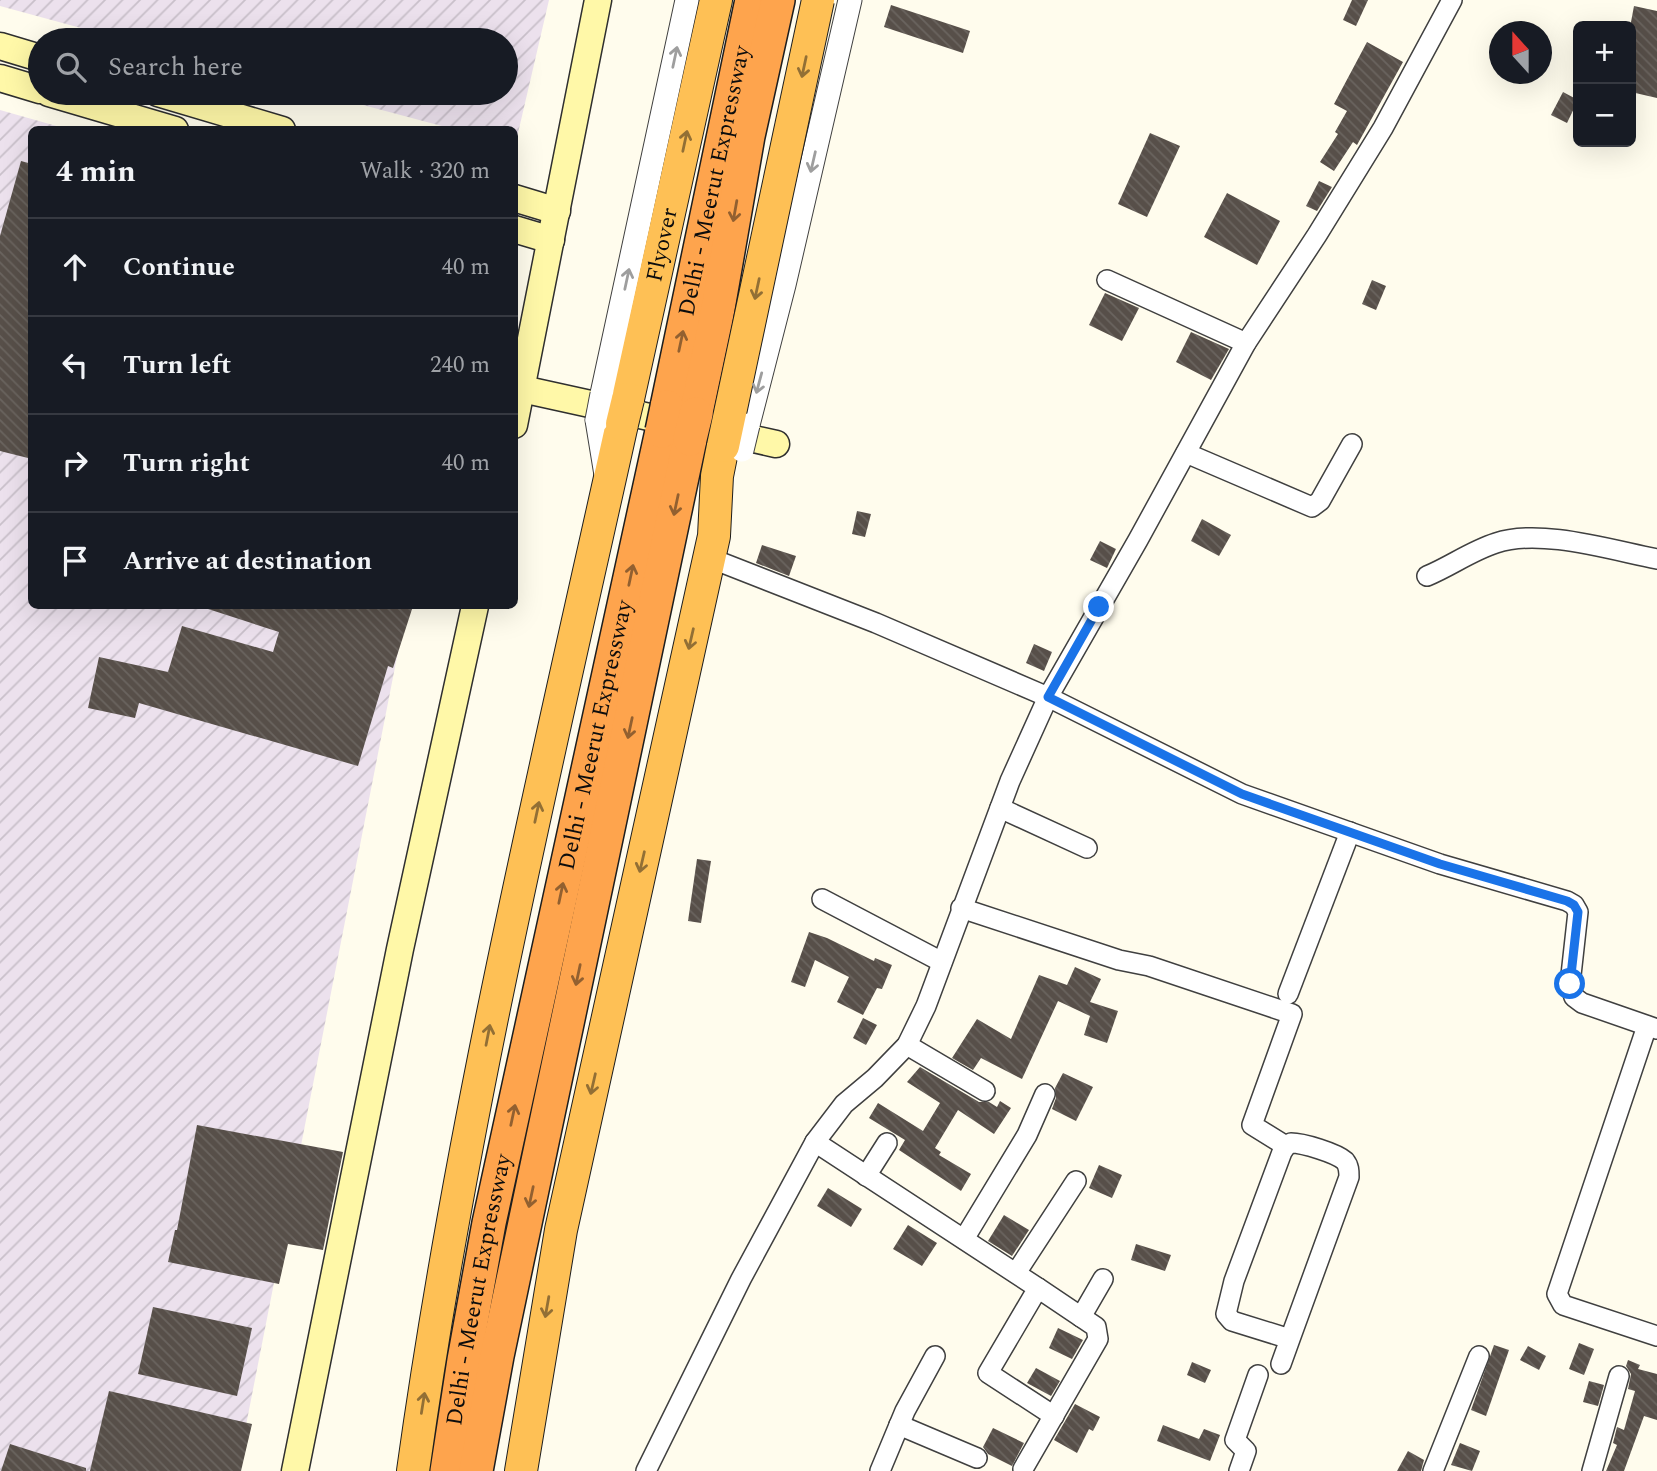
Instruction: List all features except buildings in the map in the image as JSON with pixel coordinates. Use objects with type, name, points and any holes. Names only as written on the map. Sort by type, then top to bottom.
[{"type":"highway","name":"Flyover","points":[[413,1471],[446,1262],[492,1014],[608,489],[610,422],[716,0]]},
{"type":"highway","name":"Delhi - Meerut Expressway","points":[[476,1471],[679,423],[752,0]]},
{"type":"highway","name":"Delhi - Meerut Expressway","points":[[447,1471],[489,1223],[679,423],[716,320],[748,136],[778,0]]},
{"type":"highway","points":[[522,1471],[562,1220],[714,536],[727,457],[818,0]]},
{"type":"main road","points":[[518,409],[598,0]]},
{"type":"main road","points":[[0,46],[28,54]]},
{"type":"main road","points":[[0,78],[28,86]]},
{"type":"main road","points":[[90,105],[161,126]]},
{"type":"main road","points":[[198,105],[269,126]]},
{"type":"main road","points":[[518,199],[557,211]]},
{"type":"main road","points":[[518,230],[551,240]]},
{"type":"main road","points":[[523,389],[776,444]]},
{"type":"main road","points":[[295,1471],[400,949],[474,609]]},
{"type":"street","points":[[610,422],[602,394],[687,0]]},
{"type":"street","points":[[727,457],[748,425],[784,285],[850,0]]},
{"type":"street","points":[[646,1471],[741,1279],[815,1142],[845,1104],[875,1078],[906,1045],[926,1006],[999,808],[1048,697],[1246,343],[1383,128],[1452,0]]},
{"type":"street","points":[[1107,281],[1246,343]]},
{"type":"street","points":[[1186,453],[1312,507],[1317,506],[1352,444]]},
{"type":"street","points":[[1427,576],[1484,547],[1522,537],[1546,538],[1657,559]]},
{"type":"street","points":[[709,558],[876,623],[1048,697],[1242,794],[1440,864],[1574,905],[1578,912],[1578,922],[1570,991],[1582,1003],[1652,1027],[1557,1294],[1563,1305],[1657,1336]]},
{"type":"street","points":[[999,808],[1087,848]]},
{"type":"street","points":[[1288,994],[1350,832]]},
{"type":"street","points":[[822,899],[942,961]]},
{"type":"street","points":[[961,908],[1119,960],[1149,966],[1292,1014],[1252,1125],[1286,1146],[1298,1143],[1335,1155],[1349,1168],[1349,1177],[1281,1364]]},
{"type":"street","points":[[906,1045],[985,1091]]},
{"type":"street","points":[[964,1239],[1027,1135],[1045,1094]]},
{"type":"street","points":[[815,1142],[1096,1327],[1098,1339],[1023,1469]]},
{"type":"street","points":[[866,1176],[887,1143]]},
{"type":"street","points":[[1286,1146],[1234,1282],[1226,1314],[1233,1321],[1290,1339]]},
{"type":"street","points":[[1016,1273],[1076,1181]]},
{"type":"street","points":[[1081,1317],[1103,1279]]},
{"type":"street","points":[[1038,1288],[988,1373],[1054,1416]]},
{"type":"street","points":[[880,1471],[899,1425],[935,1356]]},
{"type":"street","points":[[1433,1471],[1479,1356]]},
{"type":"street","points":[[1239,1471],[1246,1451],[1235,1440],[1258,1375]]},
{"type":"street","points":[[1592,1471],[1619,1376]]},
{"type":"street","points":[[899,1425],[977,1458]]},
{"type":"shaded area","points":[[0,0],[549,0],[518,133],[518,126],[442,126],[363,105],[518,105],[518,28],[81,28],[0,6]]},
{"type":"shaded area","points":[[0,110],[56,126],[28,126],[28,609],[406,609],[237,1471],[0,1471]]},
{"type":"route","points":[[1099,607],[1048,697],[1242,794],[1440,864],[1567,901],[1574,905],[1578,912],[1570,984]]}]
